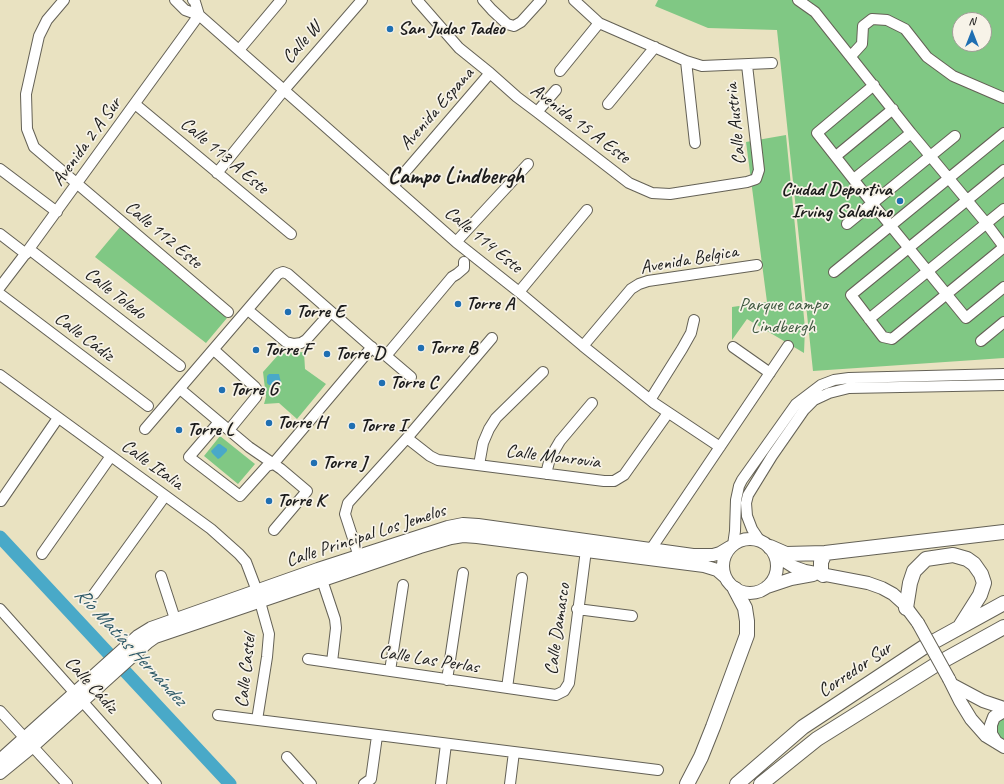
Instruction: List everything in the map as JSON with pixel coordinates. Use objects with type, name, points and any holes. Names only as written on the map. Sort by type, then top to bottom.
[{"type":"highway","points":[[768,548],[786,554],[825,553],[1004,532]]},
{"type":"highway","points":[[820,575],[821,562],[825,553]]},
{"type":"highway","points":[[906,608],[914,571],[922,562],[926,559],[953,555],[967,559],[974,564],[981,574],[984,583],[980,595],[960,627]]},
{"type":"highway","points":[[688,784],[713,727],[747,635],[745,608],[735,589]]},
{"type":"highway","name":"Corredor Sur","points":[[737,784],[803,727],[924,647],[1004,602]]},
{"type":"highway","name":"Corredor Sur","points":[[762,784],[817,739],[937,664],[1002,628]]},
{"type":"main road","name":"Calle Principal Los Jemelos","points":[[29,742],[143,639],[155,637],[176,624],[258,596],[322,580],[360,561],[448,526],[463,524],[478,525],[598,542],[672,562],[711,568],[717,570],[725,577]]},
{"type":"main road","name":"Calle Principal Los Jemelos","points":[[258,596],[318,569],[360,561],[463,536],[586,550],[628,551],[651,549],[706,555],[720,553],[732,546]]},
{"type":"main road","points":[[575,538],[586,550],[598,542]]},
{"type":"main road","points":[[820,575],[791,579],[761,591],[748,593],[735,589],[729,584],[723,570],[723,561],[732,546],[743,540],[754,539],[794,567],[820,575],[868,583],[893,594],[918,624],[971,719],[986,736],[1001,746]]},
{"type":"main road","points":[[766,588],[775,576],[777,562],[768,548]]},
{"type":"main road","points":[[951,682],[983,701],[1004,710]]},
{"type":"main road","points":[[1001,746],[992,738],[991,725],[994,717],[1004,710]]},
{"type":"main road","points":[[0,760],[29,742]]},
{"type":"main road","points":[[0,773],[29,742]]},
{"type":"street","name":"Calle 112 Este","points":[[64,0],[46,20],[39,36],[26,94],[27,129],[34,148],[228,312]]},
{"type":"street","name":"Calle 114 Este","points":[[174,0],[185,10],[199,15],[456,242],[519,292],[583,346],[650,400],[720,447]]},
{"type":"street","name":"Calle 114 Este","points":[[193,0],[199,15]]},
{"type":"street","points":[[239,50],[280,0]]},
{"type":"street","name":"Calle W","points":[[217,173],[284,90],[362,0]]},
{"type":"street","name":"Avenida 15 A Este","points":[[417,0],[459,48],[517,97],[629,183],[652,193],[670,194],[747,182],[756,178]]},
{"type":"street","points":[[483,0],[507,24],[514,26],[521,22],[541,0]]},
{"type":"street","points":[[574,0],[599,23],[686,61],[702,66],[772,63]]},
{"type":"street","points":[[798,0],[816,12],[948,178],[967,201],[986,223],[1004,247],[892,338],[883,337],[851,295],[967,201],[1004,170]]},
{"type":"street","name":"Avenida 2 A Sur","points":[[0,287],[28,252],[199,15]]},
{"type":"street","points":[[851,56],[862,44],[863,26],[872,19],[887,20],[905,29],[927,57],[953,76],[1004,98]]},
{"type":"street","points":[[560,71],[599,23]]},
{"type":"street","points":[[608,104],[655,47]]},
{"type":"street","points":[[686,61],[695,143]]},
{"type":"street","name":"Calle Austria","points":[[746,65],[759,170],[756,178]]},
{"type":"street","name":"Avenida Espana","points":[[393,186],[490,73]]},
{"type":"street","points":[[874,85],[817,132],[872,203],[966,318],[1004,287]]},
{"type":"street","points":[[537,112],[556,90]]},
{"type":"street","name":"Calle 113 A Este","points":[[135,104],[291,234]]},
{"type":"street","points":[[836,156],[893,109]]},
{"type":"street","points":[[854,179],[912,133]]},
{"type":"street","points":[[834,272],[1004,133]]},
{"type":"street","points":[[847,224],[955,136]]},
{"type":"street","points":[[456,242],[528,164]]},
{"type":"street","points":[[0,169],[57,212]]},
{"type":"street","points":[[869,319],[1004,209]]},
{"type":"street","points":[[519,292],[586,210]]},
{"type":"street","name":"Calle Toledo","points":[[0,234],[28,252],[180,366]]},
{"type":"street","points":[[384,354],[390,351],[452,277],[453,271],[459,264],[464,262],[472,255]]},
{"type":"street","name":"Avenida Belgica","points":[[583,346],[631,289],[639,284],[648,281],[757,265]]},
{"type":"street","points":[[145,429],[278,274],[283,272],[288,274],[377,352],[384,354],[411,377]]},
{"type":"street","name":"Calle Cádiz","points":[[0,294],[148,406]]},
{"type":"street","points":[[248,310],[286,342],[294,344],[301,343],[306,340],[331,312]]},
{"type":"street","points":[[650,400],[691,333],[694,320]]},
{"type":"street","points":[[981,341],[1004,322]]},
{"type":"street","points":[[360,561],[346,514],[348,503],[407,438],[492,338]]},
{"type":"street","points":[[672,562],[654,556],[651,554],[651,549],[788,346]]},
{"type":"street","points":[[220,422],[189,457],[240,496],[267,466],[273,464],[372,347]]},
{"type":"street","points":[[733,347],[770,373]]},
{"type":"street","points":[[214,350],[255,386],[258,391],[256,397],[229,430]]},
{"type":"street","points":[[479,465],[483,443],[496,418],[543,372]]},
{"type":"street","points":[[732,546],[736,517],[736,500],[742,480],[796,404],[821,385],[834,380],[849,378],[1004,374]]},
{"type":"street","name":"Calle Italia","points":[[1,379],[58,418],[211,529],[246,562],[258,596]]},
{"type":"street","points":[[768,548],[752,529],[747,516],[746,503],[748,495],[772,456],[804,410],[814,400],[829,393],[849,388],[1004,385]]},
{"type":"street","points":[[180,389],[249,447],[281,469],[307,491],[274,530]]},
{"type":"street","points":[[546,474],[550,458],[560,442],[592,403]]},
{"type":"street","name":"Calle Monrovia","points":[[407,438],[430,456],[438,460],[604,482],[614,481],[624,475],[668,413]]},
{"type":"street","points":[[1,501],[58,418]]},
{"type":"street","points":[[42,554],[111,456]]},
{"type":"street","points":[[94,594],[165,496]]},
{"type":"street","name":"Calle Damasco","points":[[545,694],[556,695],[564,691],[569,683],[586,550]]},
{"type":"street","points":[[318,569],[335,619],[336,628],[332,662]]},
{"type":"street","points":[[447,680],[463,573]]},
{"type":"street","points":[[161,576],[176,624]]},
{"type":"street","points":[[507,688],[522,578]]},
{"type":"street","points":[[390,671],[403,585]]},
{"type":"street","name":"Calle Castel","points":[[257,720],[270,640],[268,626],[258,596]]},
{"type":"street","name":"Calle Cádiz","points":[[0,609],[156,784]]},
{"type":"street","points":[[578,609],[632,616]]},
{"type":"street","name":"Calle Las Perlas","points":[[308,659],[545,694]]},
{"type":"street","points":[[0,711],[66,784]]},
{"type":"street","points":[[218,715],[658,770]]},
{"type":"street","points":[[364,784],[372,779],[377,736]]},
{"type":"street","points":[[441,784],[446,744]]},
{"type":"street","points":[[510,784],[514,752]]},
{"type":"street","points":[[287,757],[312,784]]},
{"type":"green space","name":"Ciudad Deportiva Irving Saladino","points":[[658,0],[1004,0],[1004,358],[813,371],[777,30],[708,28],[655,6]]},
{"type":"green space","name":"Parque campo Lindbergh","points":[[786,135],[805,328],[804,353],[747,319],[732,340],[732,307],[767,302],[746,142]]},
{"type":"green space","points":[[120,227],[227,318],[206,343],[95,257]]},
{"type":"green space","points":[[304,352],[305,369],[326,384],[297,419],[279,403],[264,404],[266,397],[263,372],[279,354]]},
{"type":"green space","points":[[220,436],[255,464],[238,484],[204,456]]},
{"type":"green space","points":[[1004,717],[1004,741],[996,736],[995,729],[997,722]]},
{"type":"water","points":[[269,374],[279,374],[280,385],[269,385],[267,383],[267,376]]},
{"type":"water","points":[[218,444],[227,449],[227,451],[218,459],[211,451]]},
{"type":"waterway","name":"Río Matías Hernández","points":[[0,537],[230,784]]},
{"type":"place","name":"San Judas Tadeo","points":[[390,29]]},
{"type":"place","name":"Ciudad Deportiva Irving Saladino","points":[[900,201]]},
{"type":"place","name":"Torre A","points":[[458,304]]},
{"type":"place","name":"Torre E","points":[[288,312]]},
{"type":"place","name":"Torre B","points":[[421,348]]},
{"type":"place","name":"Torre F","points":[[256,350]]},
{"type":"place","name":"Torre D","points":[[327,354]]},
{"type":"place","name":"Torre C","points":[[382,383]]},
{"type":"place","name":"Torre G","points":[[222,390]]},
{"type":"place","name":"Torre H","points":[[269,423]]},
{"type":"place","name":"Torre I","points":[[352,426]]},
{"type":"place","name":"Torre L","points":[[179,430]]},
{"type":"place","name":"Torre J","points":[[314,463]]},
{"type":"place","name":"Torre K","points":[[269,501]]},
{"type":"district","name":"Campo Lindbergh","points":[[456,177]]}]
